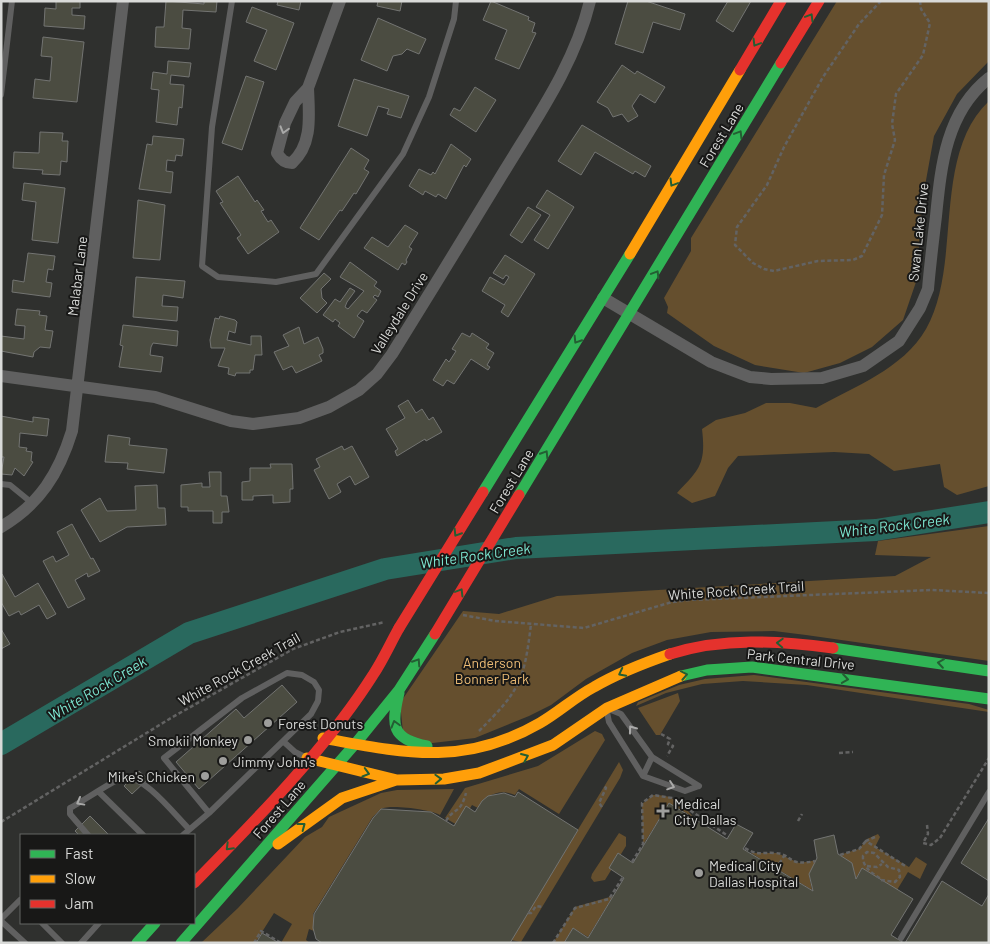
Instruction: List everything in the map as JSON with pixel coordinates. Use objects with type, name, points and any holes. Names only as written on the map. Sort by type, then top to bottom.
[{"type":"main road","name":"Forest Lane","points":[[195,880],[237,840],[370,680],[396,625],[483,492],[603,298],[781,1]]},
{"type":"main road","name":"Forest Lane","points":[[181,943],[356,743],[399,690],[631,315],[819,1]]},
{"type":"main road","name":"Park Central Drive","points":[[307,758],[397,780],[444,779],[479,773],[518,760],[552,745],[628,670],[662,656],[704,645],[756,642],[803,644],[989,671]]},
{"type":"main road","name":"Park Central Drive","points":[[323,738],[356,743],[383,750],[431,754],[468,748],[506,739],[600,698],[674,677],[707,670],[752,667],[989,699]]},
{"type":"main road","points":[[399,690],[393,717],[395,729],[400,735],[414,745],[468,748]]},
{"type":"main road","points":[[250,866],[342,798],[397,780]]},
{"type":"main road","points":[[138,942],[153,924]]},
{"type":"street","name":"Malabar Lane","points":[[1,527],[32,504],[54,478],[64,456],[72,430],[79,388],[124,1]]},
{"type":"street","points":[[308,88],[310,122],[305,146],[300,156],[292,163],[288,163],[281,159],[277,153],[285,123],[295,102],[308,88],[340,1]]},
{"type":"street","name":"Valleydale Drive","points":[[1,376],[155,397],[231,421],[253,424],[299,418],[329,407],[359,390],[377,374],[392,354],[541,111],[561,77],[574,48],[585,21],[590,1]]},
{"type":"street","name":"Swan Lake Drive","points":[[603,298],[711,362],[750,377],[771,379],[822,378],[863,366],[899,341],[920,308],[928,289],[944,149],[956,118],[968,100],[989,78]]},
{"type":"lane","points":[[1,95],[12,1]]},
{"type":"lane","points":[[232,1],[212,127],[202,266],[218,276],[276,282],[316,274],[403,154],[429,97],[454,18],[456,1]]},
{"type":"lane","points":[[1,484],[10,485],[32,504]]},
{"type":"lane","points":[[184,834],[209,813],[311,714],[318,701],[320,690],[314,682],[295,672],[286,673],[242,698],[164,758],[209,813]]},
{"type":"lane","points":[[600,698],[621,714],[652,757],[699,786],[685,791],[643,776],[609,722],[600,698]]},
{"type":"lane","points":[[284,742],[295,752],[307,758]]},
{"type":"lane","points":[[637,766],[652,757]]},
{"type":"lane","points":[[643,776],[652,757]]},
{"type":"lane","points":[[87,834],[70,814],[70,808],[123,777],[134,778],[144,784],[189,829]]},
{"type":"lane","points":[[99,792],[142,834]]},
{"type":"lane","points":[[901,938],[989,792]]},
{"type":"lane","points":[[20,901],[1,920],[20,941]]},
{"type":"lane","points":[[43,924],[62,943]]},
{"type":"lane","points":[[81,943],[98,924]]},
{"type":"path","points":[[881,1],[859,24],[841,53],[827,70],[784,147],[767,185],[737,227],[735,245],[753,263],[764,270],[782,271],[829,259],[856,259],[866,250],[882,215],[884,175],[895,140],[892,124],[896,94],[923,55],[930,24],[921,9],[920,1]]},
{"type":"path","name":"White Rock Creek Trail","points":[[454,616],[584,628],[672,602],[689,600],[932,590],[989,593]]},
{"type":"path","points":[[478,733],[506,704],[517,687],[526,661],[531,624]]},
{"type":"path","name":"White Rock Creek Trail","points":[[1,822],[171,718],[293,649],[340,632],[396,625]]},
{"type":"path","points":[[661,734],[670,740],[668,744],[672,746],[666,757],[667,760]]},
{"type":"path","points":[[839,754],[853,752]]},
{"type":"path","points":[[927,825],[928,834],[922,843],[931,845],[940,838],[989,758]]},
{"type":"path","points":[[602,807],[599,803],[606,788],[603,785]]},
{"type":"path","points":[[446,821],[450,815],[460,809],[466,793]]},
{"type":"path","points":[[632,862],[643,844],[642,804],[653,795],[677,800],[691,813],[728,836]]},
{"type":"path","points":[[798,821],[802,814]]},
{"type":"path","points":[[840,855],[859,849],[875,837]]},
{"type":"path","points":[[866,842],[907,867]]},
{"type":"path","points":[[745,848],[754,854],[774,853],[799,864],[815,861]]},
{"type":"path","points":[[867,852],[874,853],[883,863],[897,869],[900,874],[898,880],[891,883],[881,879],[868,870],[862,859],[867,852]]},
{"type":"path","points":[[776,869],[784,856]]},
{"type":"path","points":[[867,866],[877,867],[883,863]]},
{"type":"path","points":[[553,943],[575,908],[609,899],[623,877]]},
{"type":"path","points":[[528,913],[531,913],[536,906],[543,907]]},
{"type":"path","points":[[254,943],[261,931],[281,943]]},
{"type":"green space","points":[[837,1],[989,1],[989,61],[957,94],[934,136],[923,197],[916,282],[903,320],[872,347],[840,363],[804,373],[755,365],[714,346],[667,313],[668,307],[664,298],[691,251],[691,238]]},
{"type":"green space","points":[[989,101],[989,486],[957,495],[944,487],[940,464],[894,471],[869,454],[834,452],[738,456],[728,468],[715,496],[692,503],[677,493],[700,465],[703,450],[702,429],[716,420],[745,413],[766,403],[790,403],[816,408],[862,384],[891,366],[916,343],[926,329],[937,303],[943,274],[953,180],[960,151],[971,124]]},
{"type":"green space","name":"Anderson Bonner Park","points":[[989,526],[989,661],[774,631],[711,632],[667,640],[632,653],[586,679],[551,705],[475,738],[424,744],[403,732],[400,703],[463,611],[499,614],[557,596],[895,576],[931,557],[875,555],[878,541]]},
{"type":"green space","points":[[754,675],[969,704],[989,710],[989,712],[807,685],[743,681],[702,684],[666,693],[636,706],[638,702],[679,685],[705,679]]},
{"type":"green space","points":[[678,693],[680,701],[660,735],[656,735],[638,708]]},
{"type":"green space","points":[[595,731],[602,734],[605,740],[559,814],[519,789],[515,795],[504,792],[489,796],[478,808],[472,805],[459,826],[445,818],[465,788],[538,766]]},
{"type":"green space","points":[[619,762],[623,770],[620,778],[521,942],[511,940]]},
{"type":"green space","points":[[454,789],[440,815],[402,807],[381,809],[376,813],[313,914],[314,931],[309,929],[306,940],[310,943],[281,943],[292,924],[274,913],[255,943],[201,943],[238,908],[305,837],[322,827],[329,817],[381,793],[397,790]]},
{"type":"green space","points":[[653,795],[666,796],[676,800],[693,817],[669,803],[643,845],[642,804]]},
{"type":"green space","points":[[619,833],[626,837],[626,846],[605,880],[594,882],[591,878],[592,874]]},
{"type":"green space","points":[[878,834],[880,837],[875,847],[909,867],[916,857],[927,864],[920,879],[908,872],[897,890],[862,868],[856,878],[852,863],[839,855],[859,849],[867,839]]},
{"type":"green space","points":[[751,853],[777,853],[799,863],[818,860],[809,875],[812,890]]},
{"type":"green space","points":[[613,896],[588,937],[573,928],[564,943],[553,943],[575,907]]},
{"type":"building","points":[[56,1],[80,1],[80,8],[72,8],[72,15],[85,16],[84,29],[44,26],[45,8],[56,9]]},
{"type":"building","points":[[166,1],[204,4],[204,1],[217,1],[216,12],[183,10],[182,28],[191,29],[189,49],[155,47],[156,27],[164,27]]},
{"type":"building","points":[[278,1],[301,1],[299,10],[277,5]]},
{"type":"building","points":[[378,1],[402,1],[400,11],[377,6]]},
{"type":"building","points":[[491,1],[529,17],[528,20],[535,23],[532,32],[536,33],[519,69],[495,59],[507,30],[483,20]]},
{"type":"building","points":[[628,1],[646,1],[685,14],[680,30],[653,22],[643,53],[615,44]]},
{"type":"building","points":[[728,1],[751,1],[733,32],[716,21]]},
{"type":"building","points":[[252,7],[294,23],[276,70],[254,61],[267,30],[246,22]]},
{"type":"building","points":[[378,18],[426,39],[419,54],[407,49],[402,54],[393,56],[387,71],[361,60]]},
{"type":"building","points":[[43,37],[84,42],[77,102],[33,98],[35,79],[50,81],[52,57],[41,56]]},
{"type":"building","points":[[168,61],[191,63],[189,77],[171,75],[170,84],[184,85],[182,108],[179,107],[177,125],[156,122],[159,90],[151,89],[153,72],[167,74]]},
{"type":"building","points":[[622,65],[635,74],[637,71],[665,87],[655,103],[640,94],[632,106],[638,116],[628,122],[622,114],[613,117],[608,108],[597,102]]},
{"type":"building","points":[[246,76],[264,82],[242,150],[222,143]]},
{"type":"building","points":[[354,79],[409,96],[401,118],[387,114],[389,109],[378,106],[367,136],[338,126]]},
{"type":"building","points":[[475,87],[496,100],[476,132],[450,115],[454,108],[460,111]]},
{"type":"building","points":[[582,125],[651,166],[645,177],[635,171],[633,174],[595,152],[581,175],[558,161]]},
{"type":"building","points":[[40,132],[63,133],[62,141],[68,141],[67,162],[61,161],[60,175],[42,174],[43,170],[13,168],[14,152],[39,153]]},
{"type":"building","points":[[153,136],[184,139],[182,156],[176,155],[175,161],[167,160],[166,171],[173,172],[171,193],[139,189],[147,144],[152,145]]},
{"type":"building","points":[[451,144],[471,159],[466,167],[464,165],[446,199],[438,194],[436,197],[425,191],[423,195],[409,186],[419,169],[431,175],[433,172],[435,174]]},
{"type":"building","points":[[351,148],[369,160],[364,169],[369,172],[356,194],[354,193],[342,211],[340,210],[319,240],[300,228]]},
{"type":"building","points":[[238,176],[255,202],[257,200],[264,210],[261,211],[268,222],[271,220],[279,232],[248,254],[237,238],[241,235],[220,203],[223,202],[216,191]]},
{"type":"building","points":[[24,183],[65,188],[58,243],[32,240],[36,202],[22,200]]},
{"type":"building","points":[[547,190],[574,207],[548,249],[534,240],[550,215],[536,207]]},
{"type":"building","points":[[138,200],[165,205],[160,260],[133,258]]},
{"type":"building","points":[[528,207],[541,215],[522,243],[510,235]]},
{"type":"building","points":[[405,225],[418,233],[409,247],[412,249],[406,260],[407,262],[405,265],[402,263],[398,270],[364,248],[372,237],[388,247]]},
{"type":"building","points":[[28,253],[55,256],[53,270],[48,269],[46,282],[52,283],[50,297],[12,292],[13,280],[24,282]]},
{"type":"building","points":[[505,255],[535,274],[508,317],[501,312],[505,305],[482,291],[490,277],[504,285],[509,277],[506,275],[503,279],[493,273]]},
{"type":"building","points":[[350,262],[377,282],[374,286],[381,291],[378,297],[375,295],[373,297],[377,300],[367,313],[362,310],[357,316],[364,321],[354,338],[338,326],[340,323],[335,319],[333,322],[323,315],[335,299],[340,302],[350,288],[355,291],[345,307],[348,309],[364,291],[340,277]]},
{"type":"building","points":[[324,273],[331,279],[321,289],[322,298],[327,303],[317,313],[300,298]]},
{"type":"building","points":[[136,277],[185,281],[183,298],[163,295],[162,306],[178,307],[177,321],[133,317]]},
{"type":"building","points":[[17,309],[40,311],[39,315],[47,316],[45,330],[53,331],[50,348],[40,347],[34,352],[33,357],[1,351],[1,336],[24,339],[25,326],[15,325]]},
{"type":"building","points":[[220,316],[237,322],[235,333],[229,331],[227,340],[251,345],[251,336],[261,336],[262,355],[255,355],[253,370],[250,370],[250,373],[236,373],[235,376],[228,374],[229,368],[218,366],[225,348],[211,348],[210,340],[215,318],[219,319]]},
{"type":"building","points":[[123,325],[178,331],[177,346],[153,343],[151,347],[150,355],[163,357],[161,372],[119,367],[123,346],[120,345]]},
{"type":"building","points":[[299,327],[304,344],[318,337],[323,353],[319,355],[322,361],[296,373],[292,366],[283,370],[274,352],[289,346],[283,335]]},
{"type":"building","points":[[462,333],[470,337],[472,333],[489,344],[486,348],[494,353],[487,365],[490,367],[488,370],[471,359],[454,384],[447,380],[443,386],[433,380],[446,359],[449,362],[456,351],[452,349]]},
{"type":"building","points":[[408,400],[416,413],[422,409],[429,420],[433,417],[442,432],[426,441],[425,439],[397,456],[395,451],[398,449],[386,429],[405,418],[398,406]]},
{"type":"building","points":[[1,416],[33,422],[33,417],[49,419],[47,436],[20,433],[19,447],[27,448],[26,451],[32,452],[31,461],[33,462],[24,476],[15,468],[12,475],[1,474],[4,457],[1,457]]},
{"type":"building","points":[[108,435],[130,438],[129,445],[167,449],[164,473],[127,469],[128,463],[105,462]]},
{"type":"building","points":[[342,446],[344,450],[352,446],[369,477],[355,485],[350,476],[337,484],[341,492],[329,499],[314,470],[320,467],[316,459]]},
{"type":"building","points":[[270,464],[292,464],[293,489],[290,489],[290,502],[273,503],[273,495],[253,496],[253,500],[242,500],[242,482],[250,481],[250,468],[271,468]]},
{"type":"building","points":[[209,472],[221,472],[221,496],[227,496],[229,512],[222,512],[222,523],[213,523],[213,511],[188,511],[188,507],[181,507],[181,485],[202,483],[202,487],[210,487]]},
{"type":"building","points":[[157,485],[158,508],[165,508],[166,525],[127,527],[100,542],[81,510],[100,498],[107,511],[136,510],[135,486]]},
{"type":"building","points":[[72,524],[91,559],[93,558],[100,571],[88,577],[87,573],[75,580],[85,599],[68,608],[43,561],[53,556],[56,562],[69,555],[57,532]]},
{"type":"building","points":[[2,574],[15,597],[38,583],[56,614],[47,619],[39,605],[21,615],[19,611],[9,616],[1,602]]},
{"type":"building","points":[[1,629],[10,644],[1,649]]},
{"type":"building","points":[[282,685],[297,702],[199,789],[176,762],[236,709],[244,718]]},
{"type":"building","points":[[139,771],[148,779],[132,794],[124,786]]},
{"type":"building","points":[[518,792],[578,830],[510,943],[322,943],[316,939],[313,928],[314,914],[373,818],[381,809],[431,812],[454,826],[466,806],[475,812],[482,801],[488,796],[504,793],[515,797]]},
{"type":"building","name":"Medical City Dallas Hospital","points":[[669,803],[727,839],[736,824],[753,833],[743,849],[813,891],[809,874],[817,858],[814,840],[834,835],[838,854],[852,863],[856,879],[862,868],[913,899],[891,935],[904,943],[564,943],[573,928],[588,938],[624,878],[609,868],[618,853],[633,863]]},
{"type":"building","points":[[90,816],[108,834],[78,834],[75,831]]},
{"type":"building","points":[[989,818],[989,881],[961,863]]},
{"type":"building","points":[[942,881],[982,906],[989,894],[989,943],[905,943]]},
{"type":"building","points":[[262,933],[279,943],[256,943]]},
{"type":"waterway","name":"White Rock Creek","points":[[1,744],[189,633],[385,569],[516,548],[876,530],[989,512]]},
{"type":"traffic: fast","points":[[519,495],[781,63]]},
{"type":"traffic: fast","points":[[483,492],[630,254]]},
{"type":"traffic: fast","points":[[181,943],[356,743],[399,690],[435,634]]},
{"type":"traffic: fast","points":[[833,648],[989,671]]},
{"type":"traffic: fast","points":[[681,676],[707,670],[752,667],[989,699]]},
{"type":"traffic: fast","points":[[399,693],[395,714],[396,729],[406,739],[427,746]]},
{"type":"traffic: fast","points":[[137,943],[154,924]]},
{"type":"traffic: slow","points":[[630,254],[740,70]]},
{"type":"traffic: slow","points":[[323,738],[380,748],[433,753],[485,746],[512,737],[540,723],[587,691],[612,677],[670,654]]},
{"type":"traffic: slow","points":[[307,758],[397,780],[444,779],[479,773],[553,745],[607,708],[681,676]]},
{"type":"traffic: slow","points":[[278,844],[342,798],[396,780]]},
{"type":"traffic: jam","points":[[740,70],[781,1]]},
{"type":"traffic: jam","points":[[781,63],[819,1]]},
{"type":"traffic: jam","points":[[399,628],[483,492]]},
{"type":"traffic: jam","points":[[435,634],[519,495]]},
{"type":"traffic: jam","points":[[195,882],[289,783],[334,730],[373,675],[399,628]]},
{"type":"traffic: jam","points":[[670,654],[711,645],[751,642],[833,648]]},
{"type":"place","name":"Forest Donuts","points":[[268,723]]},
{"type":"place","name":"Smokii Monkey","points":[[248,740]]},
{"type":"place","name":"Jimmy John's","points":[[223,761]]},
{"type":"place","name":"Mike's Chicken","points":[[205,776]]},
{"type":"place","name":"Medical City Dallas","points":[[663,811]]},
{"type":"place","name":"Medical City Dallas Hospital","points":[[699,873]]}]
